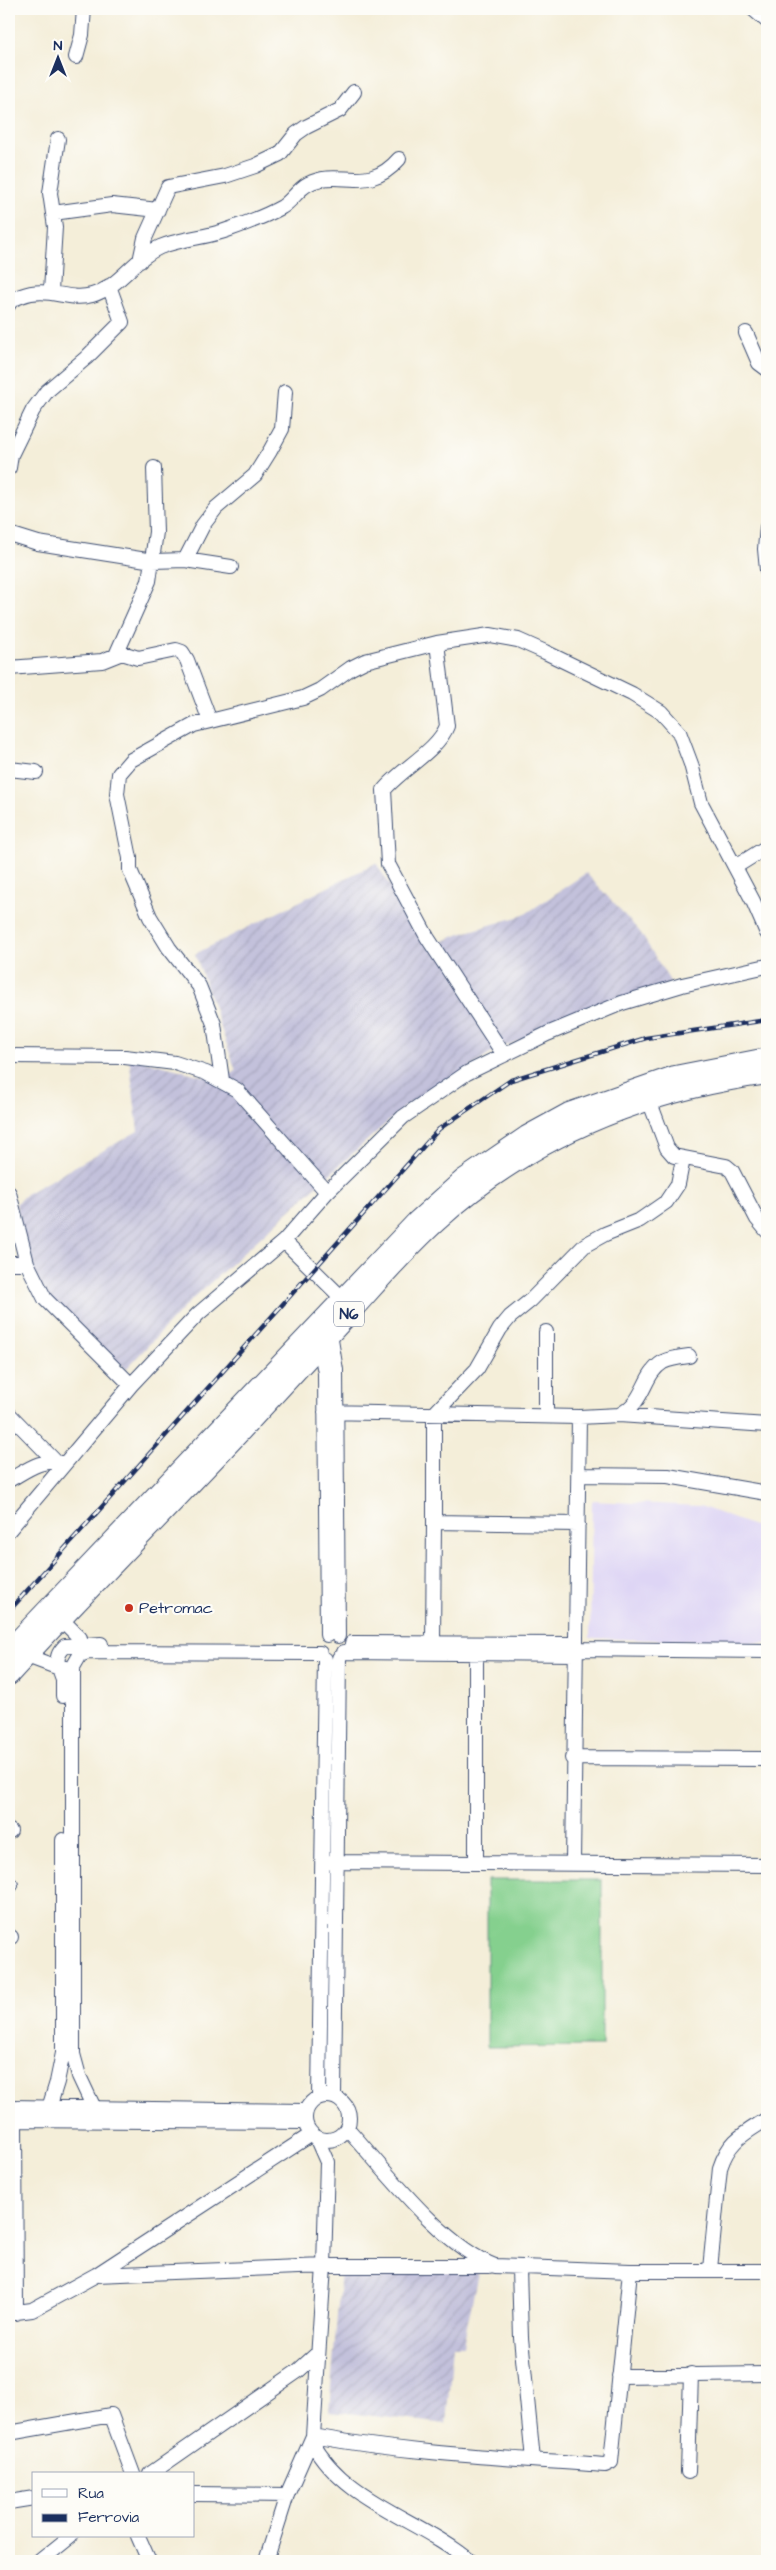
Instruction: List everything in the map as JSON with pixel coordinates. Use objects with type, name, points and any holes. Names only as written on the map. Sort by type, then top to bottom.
[{"type":"highway","name":"N6","points":[[18,1653],[61,1619],[325,1340],[348,1304],[416,1221],[464,1178],[527,1136],[569,1113],[633,1089],[685,1074],[767,1058]]},
{"type":"highway","name":"N6","points":[[9,1676],[18,1653],[348,1304],[436,1222],[508,1166],[544,1143],[598,1118],[649,1100],[730,1079],[767,1074]]},
{"type":"street","points":[[76,57],[82,35],[84,9]]},
{"type":"street","points":[[753,9],[767,21]]},
{"type":"street","points":[[140,261],[145,238],[168,187],[225,176],[256,166],[280,154],[296,134],[306,126],[340,110],[354,92]]},
{"type":"street","points":[[51,291],[55,228],[51,184],[58,139]]},
{"type":"street","points":[[9,300],[30,292],[51,291],[78,297],[92,295],[120,280],[140,261],[158,248],[227,230],[268,214],[284,206],[308,184],[323,180],[359,180],[380,176],[399,159]]},
{"type":"street","points":[[53,213],[112,205],[158,210]]},
{"type":"street","points":[[9,468],[11,455],[32,410],[47,391],[86,358],[122,322],[109,286]]},
{"type":"street","points":[[746,333],[759,363],[767,369]]},
{"type":"street","points":[[185,560],[211,514],[255,475],[270,451],[282,429],[285,392]]},
{"type":"street","points":[[116,655],[149,581],[156,532],[154,468]]},
{"type":"street","points":[[767,527],[767,570]]},
{"type":"street","points":[[9,534],[38,543],[153,561],[185,560],[231,567]]},
{"type":"street","points":[[222,1080],[214,1024],[199,986],[169,948],[150,917],[130,870],[130,858],[118,794],[119,774],[131,760],[194,725],[303,698],[365,661],[437,643],[490,635],[518,640],[632,694],[661,712],[678,732],[691,764],[701,804],[735,867],[767,933]]},
{"type":"street","points":[[437,643],[447,726],[444,734],[384,790],[388,864],[427,937],[504,1055]]},
{"type":"street","points":[[9,668],[96,662],[122,653],[138,658],[176,650],[182,652],[194,674],[210,721]]},
{"type":"street","points":[[9,769],[36,772]]},
{"type":"street","points":[[735,867],[767,847]]},
{"type":"street","points":[[9,1530],[59,1462],[198,1314],[284,1241],[327,1192],[403,1117],[467,1073],[547,1034],[622,1003],[682,985],[767,966]]},
{"type":"street","points":[[9,1056],[125,1057],[175,1063],[222,1080],[237,1090],[327,1192]]},
{"type":"street","points":[[649,1100],[667,1148],[674,1156],[726,1166],[732,1171],[757,1219],[767,1231]]},
{"type":"street","points":[[433,1642],[434,1414],[477,1369],[500,1328],[510,1317],[532,1300],[585,1245],[605,1234],[640,1220],[666,1202],[678,1184],[683,1159]]},
{"type":"street","points":[[9,1193],[28,1264],[45,1299],[131,1385]]},
{"type":"street","points":[[284,1241],[348,1304]]},
{"type":"street","points":[[9,1263],[28,1264]]},
{"type":"street","points":[[546,1332],[546,1416]]},
{"type":"street","points":[[325,1340],[336,1370],[331,1412],[331,1862],[334,2096]]},
{"type":"street","points":[[620,1415],[635,1405],[653,1371],[662,1363],[689,1356]]},
{"type":"street","points":[[331,1412],[579,1417],[620,1415],[767,1425]]},
{"type":"street","points":[[9,1414],[59,1462]]},
{"type":"street","points":[[572,1862],[572,1758],[579,1417]]},
{"type":"street","points":[[9,1480],[40,1464],[59,1462]]},
{"type":"street","points":[[579,1475],[668,1476],[767,1493]]},
{"type":"street","points":[[434,1522],[578,1524]]},
{"type":"street","points":[[61,1619],[74,1631],[73,1658],[63,1679],[68,1987],[73,2054],[79,2076],[94,2108]]},
{"type":"street","points":[[18,1653],[73,1658],[332,1648],[433,1642],[575,1649],[767,1651]]},
{"type":"street","points":[[332,1648],[476,1654],[575,1649]]},
{"type":"street","points":[[476,1654],[476,1863]]},
{"type":"street","points":[[572,1758],[767,1759]]},
{"type":"street","points":[[331,1862],[572,1862],[767,1865]]},
{"type":"street","points":[[319,2097],[331,1862]]},
{"type":"street","points":[[49,2108],[63,2053],[68,1987]]},
{"type":"street","points":[[266,2561],[287,2495],[312,2439],[324,2266],[326,2162],[310,2126],[313,2100],[319,2097],[334,2096],[346,2106],[349,2113],[344,2132],[326,2162]]},
{"type":"street","points":[[9,2108],[94,2108],[310,2126],[333,2139],[344,2132]]},
{"type":"street","points":[[710,2269],[720,2168],[725,2152],[733,2142],[767,2119]]},
{"type":"street","points":[[12,2120],[310,2126],[96,2275],[32,2310],[12,2313],[12,2120]]},
{"type":"street","points":[[344,2132],[456,2242],[478,2260],[495,2266]]},
{"type":"street","points":[[96,2275],[324,2266],[495,2266],[630,2271],[710,2269],[767,2271]]},
{"type":"street","points":[[519,2268],[521,2338],[533,2460]]},
{"type":"street","points":[[312,2439],[416,2452],[605,2465],[611,2462],[630,2271]]},
{"type":"street","points":[[153,2472],[298,2371],[318,2353]]},
{"type":"street","points":[[688,2472],[691,2374]]},
{"type":"street","points":[[620,2376],[767,2374]]},
{"type":"street","points":[[9,2433],[111,2415],[132,2472]]},
{"type":"street","points":[[312,2439],[321,2459],[332,2472],[377,2503],[470,2561]]},
{"type":"street","points":[[195,2494],[287,2495]]},
{"type":"street","points":[[9,2502],[32,2498]]},
{"type":"street","points":[[40,2561],[68,2538]]},
{"type":"street","points":[[139,2538],[149,2561]]},
{"type":"shaded area","points":[[376,863],[429,947],[460,934],[524,915],[586,873],[640,932],[671,983],[499,1048],[457,1076],[405,1106],[188,1303],[126,1369],[54,1306],[32,1270],[16,1204],[26,1194],[138,1131],[129,1057],[222,1081],[236,1071],[195,954]]},
{"type":"shaded area","points":[[592,1501],[700,1506],[767,1531],[767,1643],[590,1638]]},
{"type":"shaded area","points":[[341,2269],[478,2273],[463,2345],[453,2345],[446,2424],[329,2411]]},
{"type":"green space","points":[[487,1880],[602,1880],[602,2046],[487,2047]]},
{"type":"railway","points":[[9,1611],[439,1129],[511,1080],[646,1038],[767,1020]]},
{"type":"place","name":"Petromac","points":[[129,1608]]}]
